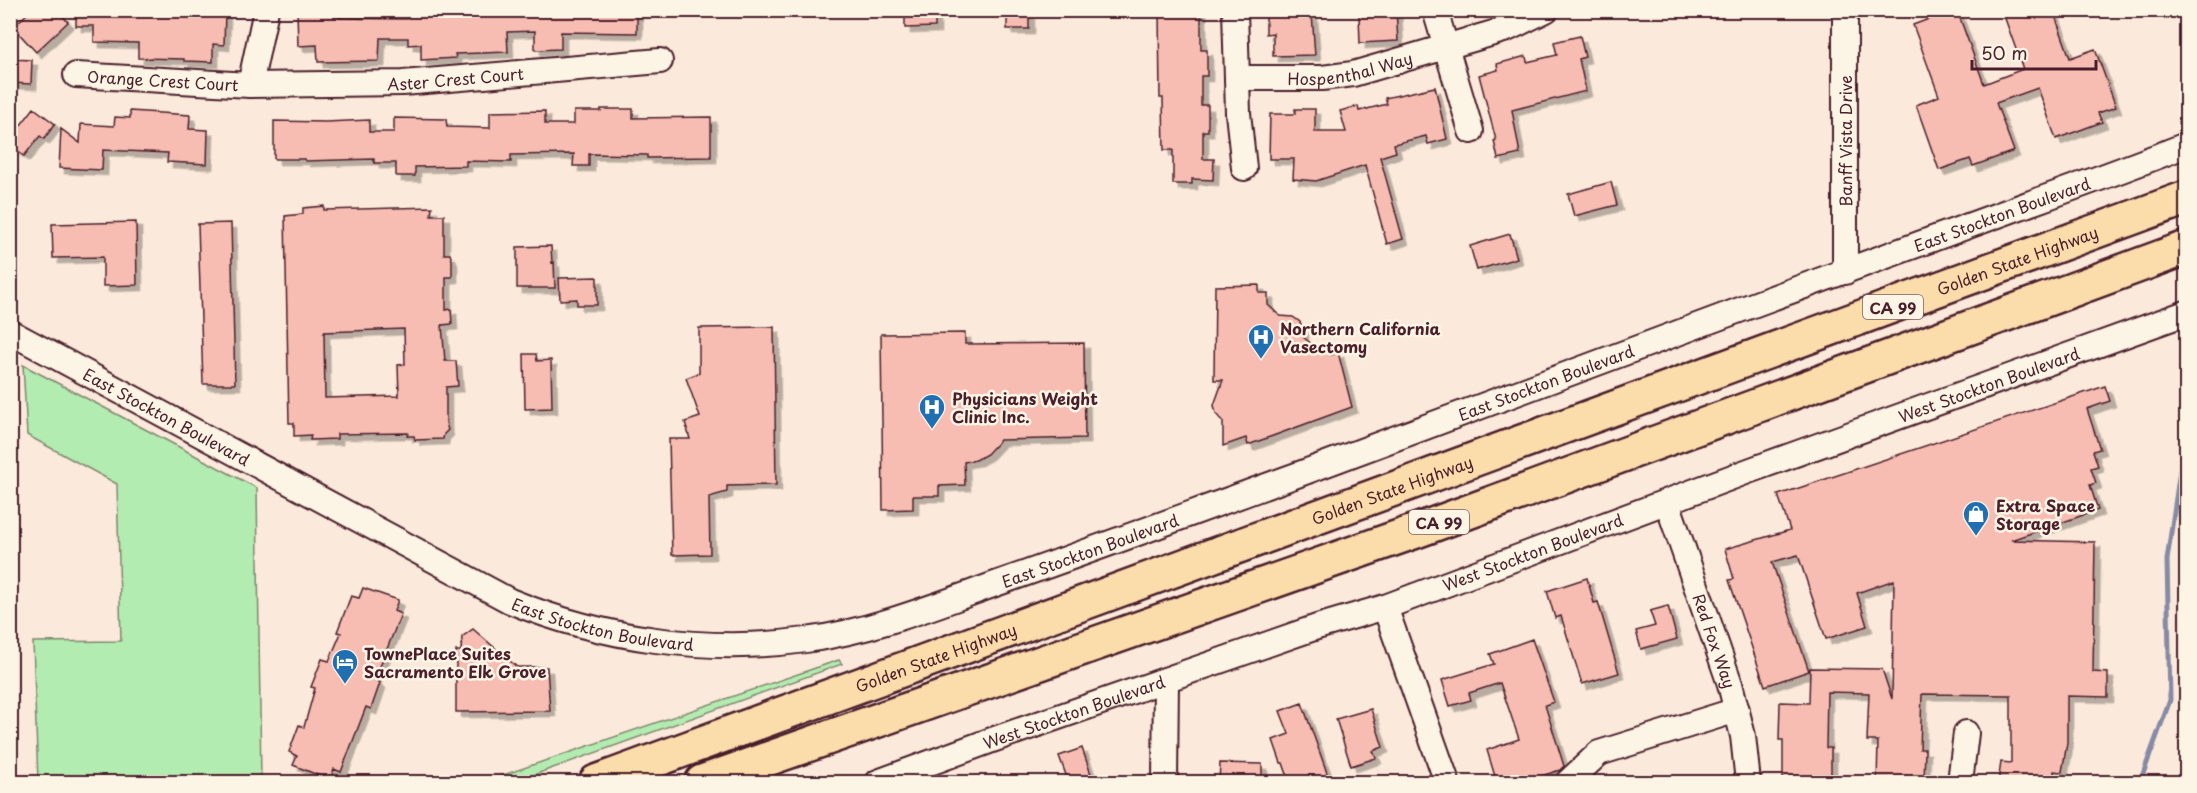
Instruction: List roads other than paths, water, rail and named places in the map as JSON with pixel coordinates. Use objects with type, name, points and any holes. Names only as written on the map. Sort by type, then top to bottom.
[{"type":"highway","name":"Golden State Highway","points":[[596,783],[2176,202]]},
{"type":"highway","name":"CA 99","points":[[702,783],[1427,527],[2180,250]]},
{"type":"street","points":[[250,85],[266,10]]},
{"type":"street","points":[[1235,10],[1238,113],[1244,168]]},
{"type":"street","points":[[1435,10],[1471,131]]},
{"type":"street","name":"Hospenthal Way","points":[[1237,78],[1333,77],[1353,74],[1507,29],[1546,10]]},
{"type":"street","name":"Banff Vista Drive","points":[[1845,10],[1845,272]]},
{"type":"street","name":"Aster Crest Court","points":[[250,85],[425,81],[660,60]]},
{"type":"street","name":"Orange Crest Court","points":[[76,75],[250,85]]},
{"type":"street","name":"East Stockton Boulevard","points":[[10,332],[510,601],[566,621],[643,638],[724,646],[764,645],[831,636],[900,618],[1351,455],[2187,145]]},
{"type":"street","name":"West Stockton Boulevard","points":[[878,783],[1317,627],[1385,607],[2179,316]]},
{"type":"street","name":"Red Fox Way","points":[[1667,502],[1730,684],[1743,736],[1748,783]]},
{"type":"street","points":[[1385,607],[1447,783]]},
{"type":"street","points":[[1165,783],[1166,680]]},
{"type":"street","points":[[1568,783],[1599,753],[1737,710]]},
{"type":"street","points":[[1960,783],[1966,733]]},
{"type":"waterway","points":[[2140,782],[2170,700],[2167,560],[2186,429]]},
{"type":"place","name":"Northern California Vasectomy","points":[[1261,360]]},
{"type":"place","name":"Physicians Weight Clinic Inc.","points":[[932,430]]},
{"type":"place","name":"Extra Space Storage","points":[[1976,537]]},
{"type":"place","name":"TownePlace Suites Sacramento Elk Grove","points":[[345,685]]}]
